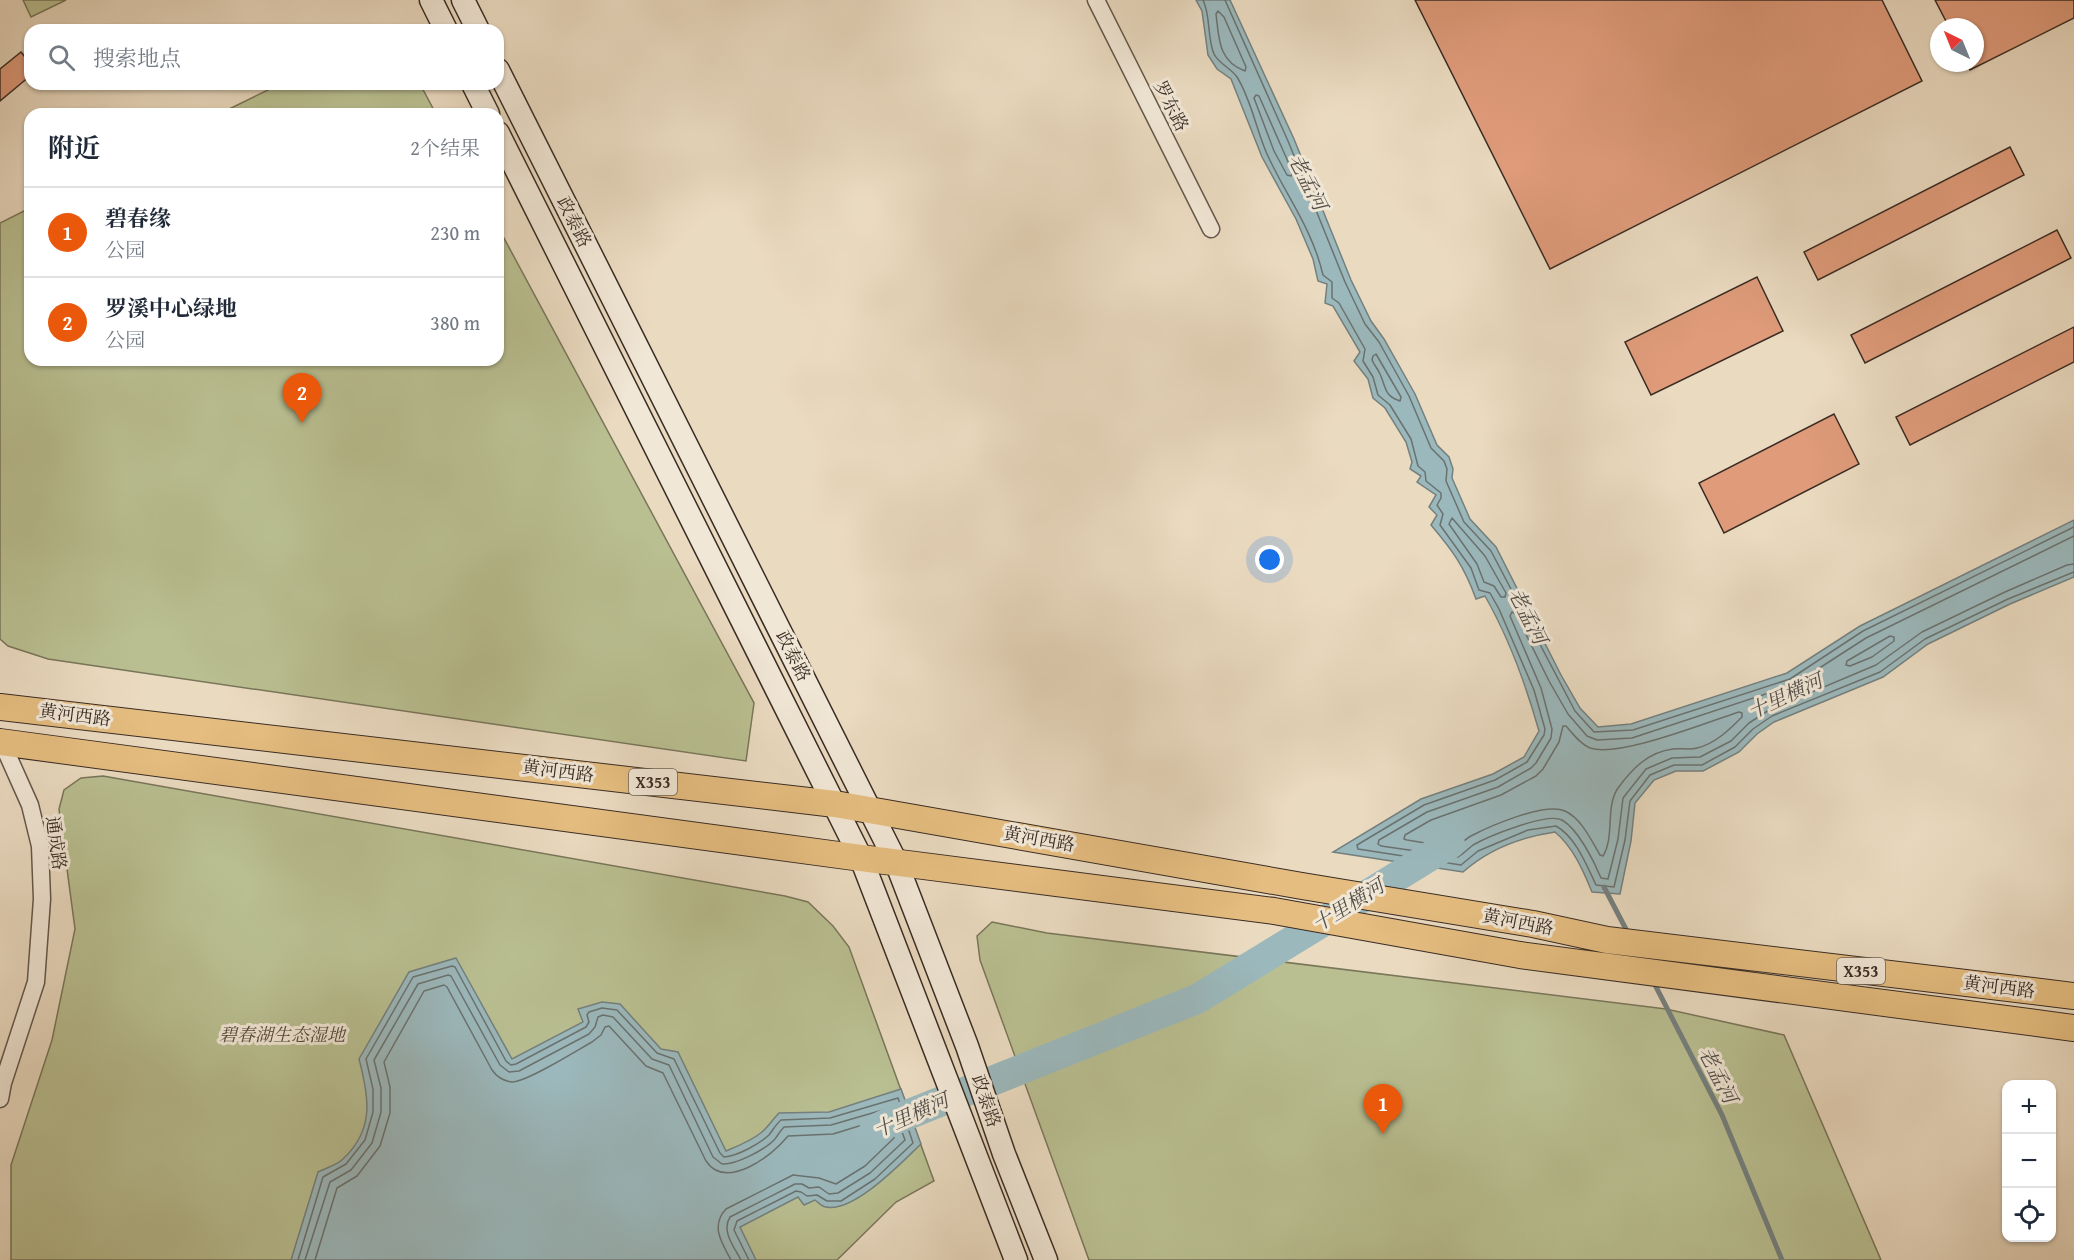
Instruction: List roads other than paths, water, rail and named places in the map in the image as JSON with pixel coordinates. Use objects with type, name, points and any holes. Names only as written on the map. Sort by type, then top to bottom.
[{"type":"main road","points":[[431,0],[443,24]]},
{"type":"main road","points":[[462,0],[475,24]]},
{"type":"main road","name":"政泰路","points":[[504,82],[896,862],[967,1046],[1004,1154],[1046,1260]]},
{"type":"main road","points":[[476,90],[485,108]]},
{"type":"main road","name":"政泰路","points":[[504,146],[861,858],[1016,1260]]},
{"type":"main road","name":"黄河西路","points":[[0,707],[871,809],[1302,886],[1431,906],[1607,940],[2074,996]]},
{"type":"main road","name":"黄河西路","points":[[1,740],[861,858],[1274,910],[1520,955],[1628,971],[2074,1028]]},
{"type":"street","name":"罗东路","points":[[1096,0],[1211,229]]},
{"type":"street","name":"通成路","points":[[0,1100],[3,1083],[36,982],[42,899],[40,846],[30,805],[1,740]]},
{"type":"water","points":[[1196,0],[1230,0],[1294,139],[1351,280],[1371,321],[1384,339],[1415,394],[1437,445],[1449,457],[1453,469],[1452,478],[1470,519],[1496,547],[1561,675],[1580,708],[1598,727],[1631,724],[1787,673],[1860,626],[2074,520],[2074,577],[2010,604],[1928,644],[1883,677],[1774,722],[1757,734],[1739,752],[1703,771],[1676,771],[1654,780],[1635,803],[1631,841],[1620,894],[1592,892],[1572,852],[1555,832],[1506,845],[1463,872],[1333,852],[1421,799],[1493,774],[1524,757],[1539,731],[1523,679],[1502,628],[1485,596],[1476,599],[1457,559],[1431,525],[1437,515],[1429,507],[1436,495],[1417,482],[1421,476],[1410,469],[1412,462],[1406,442],[1385,408],[1373,398],[1368,379],[1354,361],[1360,352],[1333,306],[1325,303],[1327,284],[1318,281],[1313,259],[1296,219],[1262,157],[1231,79],[1217,69],[1208,55],[1202,11]]},
{"type":"water","points":[[456,958],[512,1059],[583,1022],[578,1009],[602,1002],[620,1004],[661,1049],[678,1052],[726,1151],[758,1135],[779,1113],[829,1112],[901,1089],[921,1144],[877,1184],[850,1202],[837,1207],[826,1207],[815,1200],[804,1205],[798,1197],[740,1227],[756,1260],[291,1260],[318,1172],[343,1159],[353,1148],[365,1124],[367,1099],[359,1059],[409,972]]},
{"type":"waterway","name":"十里横河","points":[[874,1130],[1197,999],[1450,844]]},
{"type":"waterway","name":"老孟河","points":[[1604,887],[1629,935]]},
{"type":"waterway","name":"老孟河","points":[[1653,981],[1722,1115],[1782,1260]]},
{"type":"place","name":"罗溪中心绿地","points":[[302,423]]},
{"type":"place","name":"碧春缘","points":[[1383,1134]]},
{"type":"park label","name":"碧春湖生态湿地","points":[[282,1035]]}]
